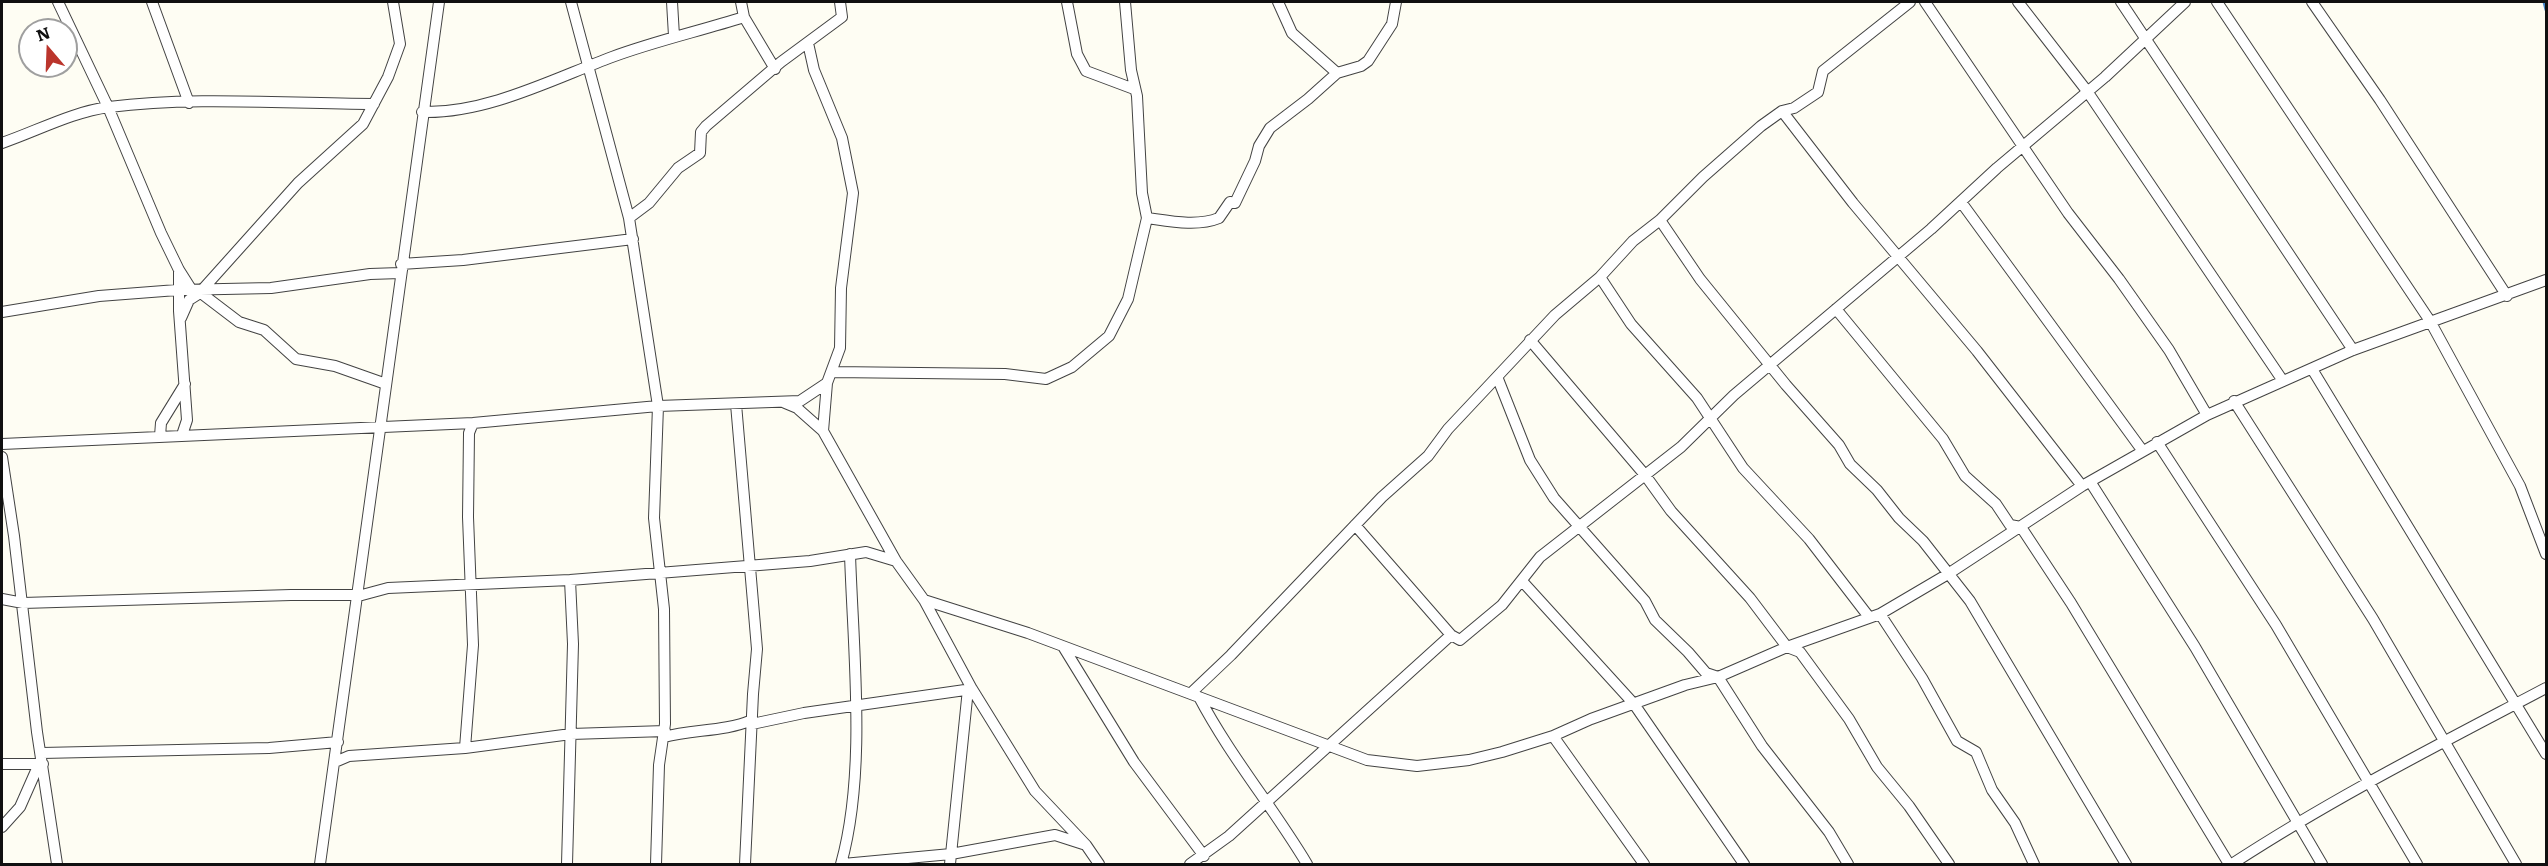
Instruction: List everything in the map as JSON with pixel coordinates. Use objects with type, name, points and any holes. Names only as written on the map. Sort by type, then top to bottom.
[{"type":"street","points":[[58,2],[108,107],[179,270],[239,322],[264,330],[296,359],[336,366],[386,384]]},
{"type":"street","points":[[152,2],[189,103]]},
{"type":"street","points":[[180,318],[198,288],[298,183],[363,124],[388,77],[400,44],[393,2]]},
{"type":"street","points":[[320,864],[362,594],[359,584],[400,269],[439,2]]},
{"type":"street","points":[[571,2],[629,218],[658,406],[654,518],[661,573],[665,731],[658,773],[656,864]]},
{"type":"street","points":[[672,2],[674,36]]},
{"type":"street","points":[[741,2],[744,16],[775,69]]},
{"type":"street","points":[[629,218],[649,203],[678,168],[700,153],[701,132],[706,126],[781,62],[842,17],[840,2]]},
{"type":"street","points":[[1067,2],[1077,54],[1086,71],[1134,89]]},
{"type":"street","points":[[833,372],[1005,374],[1046,379],[1061,374],[1099,347],[1116,326],[1128,299],[1147,218],[1142,193],[1137,96],[1134,89],[1125,2]]},
{"type":"street","points":[[1278,2],[1292,33],[1337,72]]},
{"type":"street","points":[[1147,218],[1176,222],[1205,222],[1219,218],[1230,202],[1235,203],[1269,128],[1308,99],[1337,72],[1368,61],[1392,24],[1396,2]]},
{"type":"street","points":[[1195,695],[1382,496],[1428,456],[1448,429],[1498,379],[1530,340],[1600,277],[1634,241],[1660,220],[1703,177],[1782,111],[1794,108],[1818,92],[1823,70],[1910,2]]},
{"type":"street","points":[[1925,2],[2068,213],[2119,279],[2169,350],[2207,415]]},
{"type":"street","points":[[2018,2],[2087,91],[2283,381]]},
{"type":"street","points":[[2121,2],[2353,350]]},
{"type":"street","points":[[1354,525],[1451,635],[1460,640],[1502,605],[1540,557],[1681,447],[1708,418],[1961,202],[2185,2]]},
{"type":"street","points":[[2217,2],[2430,321],[2520,486],[2547,554]]},
{"type":"street","points":[[2312,2],[2380,100],[2507,296]]},
{"type":"street","points":[[422,112],[438,112],[476,105],[674,36],[744,16]]},
{"type":"street","points":[[2,444],[380,425],[461,423],[471,428],[658,406],[800,401],[827,382],[833,372],[840,348],[841,288],[853,193],[842,138],[814,70],[808,44]]},
{"type":"street","points":[[2,143],[69,117],[108,107],[189,103],[374,104]]},
{"type":"street","points":[[1782,111],[2086,485],[2195,647],[2322,864]]},
{"type":"street","points":[[1961,202],[2142,450]]},
{"type":"street","points":[[1660,220],[1700,279],[1839,445],[1850,464],[1923,541],[1948,574],[1987,628],[2003,659],[2126,864]]},
{"type":"street","points":[[2,312],[99,296],[198,288],[271,288],[463,260],[633,239]]},
{"type":"street","points":[[179,270],[177,290],[187,420],[182,435]]},
{"type":"street","points":[[1600,277],[1616,304],[1681,377],[1743,468],[1809,539],[1875,616],[1922,678],[1957,741],[1976,752],[1992,790],[2015,823],[2034,864]]},
{"type":"street","points":[[924,600],[1195,695],[1367,760],[1417,766],[1468,760],[1553,736],[1634,704],[1718,676],[1786,647],[1875,616],[1948,574],[2142,450],[2234,401],[2353,350],[2547,280]]},
{"type":"street","points":[[1836,309],[1943,439],[1965,476],[1995,504],[2010,525],[2021,526]]},
{"type":"street","points":[[1530,340],[1645,475],[1671,511],[1750,598],[1786,647],[1800,652],[1809,663],[1849,719],[1877,767],[1909,806],[1949,864]]},
{"type":"street","points":[[2312,369],[2482,646],[2514,705],[2547,754]]},
{"type":"street","points":[[1498,379],[1530,460],[1554,498],[1645,601],[1655,620],[1688,652],[1706,674],[1718,676],[1762,746],[1829,832],[1848,864]]},
{"type":"street","points":[[824,431],[827,382]]},
{"type":"street","points":[[160,436],[161,423],[185,383]]},
{"type":"street","points":[[2234,401],[2350,584],[2445,740],[2516,864]]},
{"type":"street","points":[[784,403],[803,412],[824,431],[896,561],[924,600],[970,689],[1035,791],[1086,845],[1099,864]]},
{"type":"street","points":[[736,404],[758,649],[745,864]]},
{"type":"street","points":[[465,748],[473,645],[468,517],[471,428]]},
{"type":"street","points":[[2157,442],[2251,584],[2417,864]]},
{"type":"street","points":[[2,457],[37,732],[57,864]]},
{"type":"street","points":[[2021,526],[2071,603],[2231,864],[2298,821],[2368,781],[2547,688]]},
{"type":"street","points":[[2,599],[22,603],[362,594],[388,588],[570,580],[810,561],[866,552],[896,561]]},
{"type":"street","points":[[850,554],[855,705],[854,784],[842,864],[951,859],[1055,835],[1086,845]]},
{"type":"street","points":[[567,864],[573,644],[570,580]]},
{"type":"street","points":[[1522,581],[1634,704],[1744,864]]},
{"type":"street","points":[[1190,864],[1204,856],[1268,801],[1451,635]]},
{"type":"street","points":[[1064,648],[1134,762],[1204,856]]},
{"type":"street","points":[[335,762],[349,756],[465,748],[571,734],[684,732],[736,727],[752,722],[855,705],[970,689]]},
{"type":"street","points":[[951,859],[970,689]]},
{"type":"street","points":[[1195,695],[1222,740],[1268,801],[1307,864]]},
{"type":"street","points":[[736,727],[751,736]]},
{"type":"street","points":[[1553,736],[1644,864]]},
{"type":"street","points":[[2,764],[337,745],[349,756]]},
{"type":"street","points":[[2,827],[20,807],[41,761]]},
{"type":"waterway","points":[[2544,2],[2546,10]]}]
